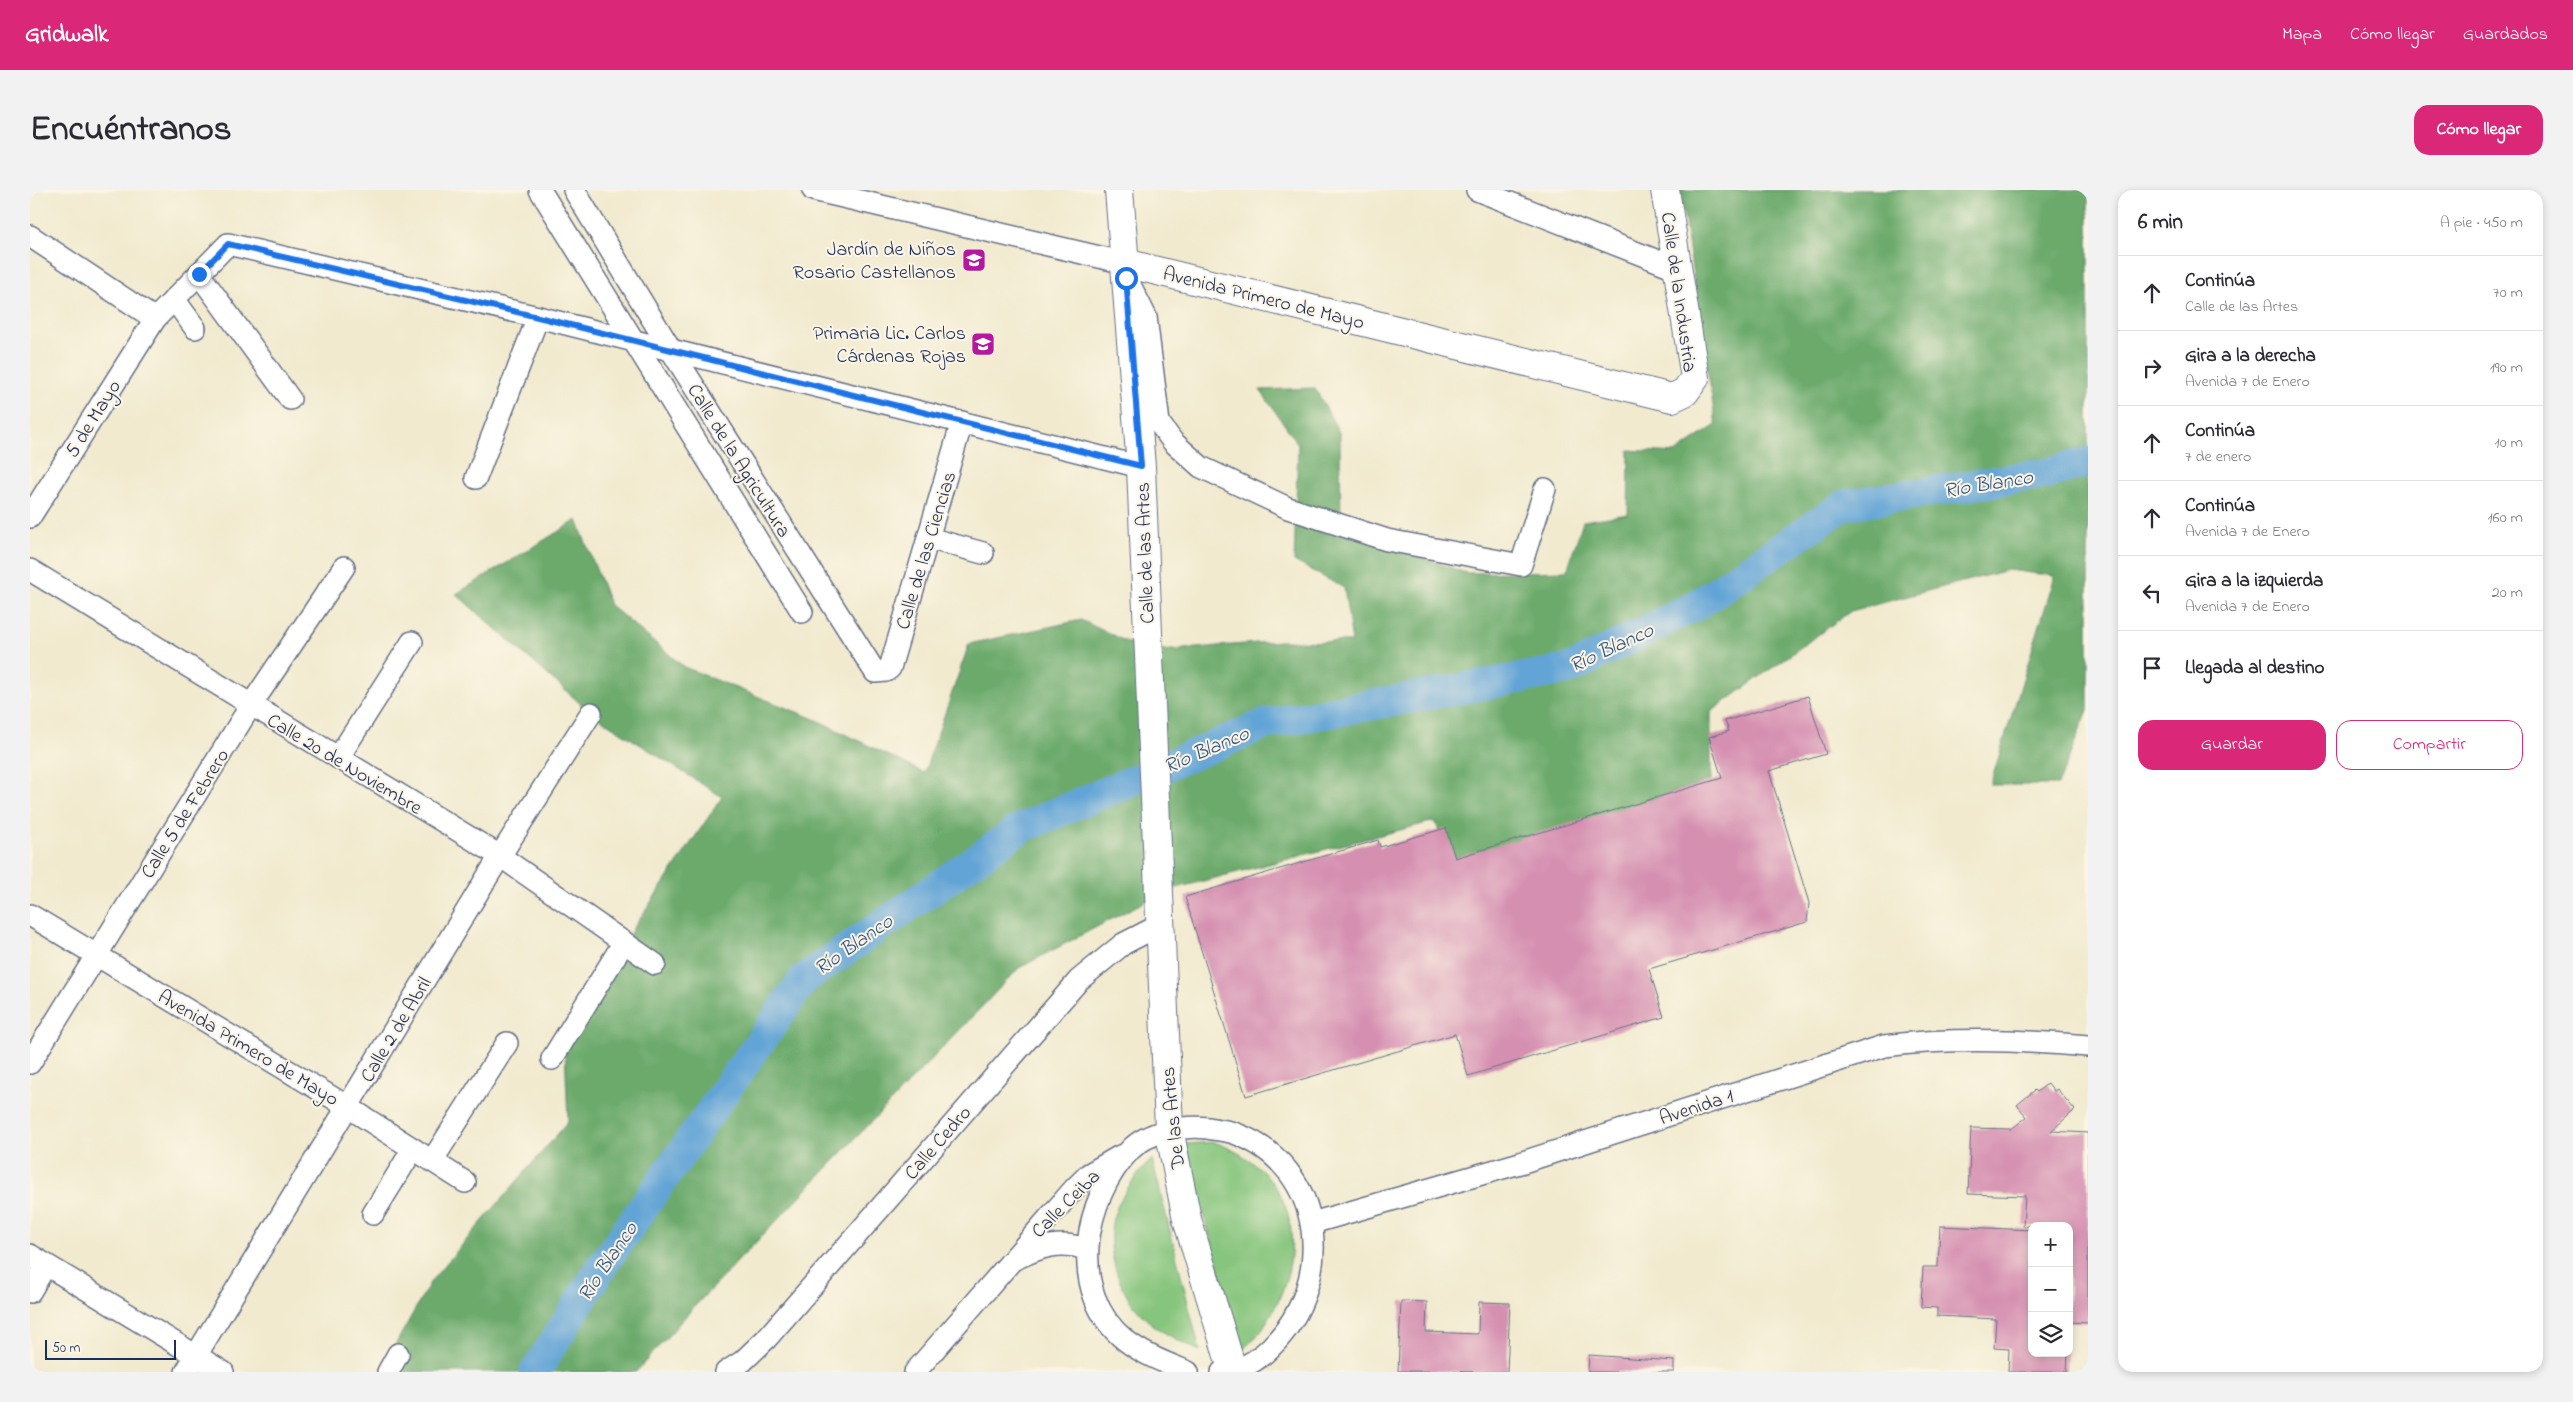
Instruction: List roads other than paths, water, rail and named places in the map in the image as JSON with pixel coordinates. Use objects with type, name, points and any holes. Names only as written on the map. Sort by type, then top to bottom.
[{"type":"street","name":"Calle de la Agricultura","points":[[540,190],[653,345],[870,667],[880,673]]},
{"type":"street","name":"Calle de la Agricultura","points":[[574,190],[653,345],[802,612]]},
{"type":"street","name":"Avenida Primero de Mayo","points":[[813,190],[1126,271],[1672,398],[1685,392]]},
{"type":"street","name":"Calle de las Artes","points":[[1119,190],[1141,466],[1157,857]]},
{"type":"street","points":[[1477,190],[1678,269]]},
{"type":"street","name":"Calle de la Industria","points":[[1666,190],[1695,378],[1685,392]]},
{"type":"street","points":[[30,236],[155,319]]},
{"type":"street","name":"5 de Mayo","points":[[30,517],[155,319],[228,244],[538,317]]},
{"type":"street","points":[[1126,271],[1146,317],[1159,423],[1173,442],[1201,466],[1288,508],[1387,540],[1521,565],[1545,489]]},
{"type":"street","points":[[199,274],[290,398]]},
{"type":"street","points":[[174,299],[195,328]]},
{"type":"street","points":[[476,478],[538,317],[1141,466]]},
{"type":"street","name":"Calle de las Ciencias","points":[[880,673],[890,668],[962,422]]},
{"type":"street","points":[[928,538],[984,553]]},
{"type":"street","name":"Calle 5 de Febrero","points":[[30,1063],[251,705],[344,567]]},
{"type":"street","name":"Calle 20 de Noviembre","points":[[30,570],[500,856],[655,964]]},
{"type":"street","points":[[338,758],[412,642]]},
{"type":"street","name":"Calle 2 de Abril","points":[[191,1364],[500,856],[591,713]]},
{"type":"street","name":"De las Artes","points":[[1157,857],[1169,1129],[1187,1219],[1233,1372]]},
{"type":"street","name":"Avenida Primero de Mayo","points":[[30,915],[348,1107],[465,1182]]},
{"type":"street","name":"Calle Cedro","points":[[726,1372],[744,1361],[766,1339],[1079,980],[1123,944],[1160,925]]},
{"type":"street","points":[[552,1059],[624,942]]},
{"type":"street","name":"Avenida 1","points":[[1312,1223],[1520,1163],[1884,1046],[1917,1042],[1955,1041],[2088,1046]]},
{"type":"street","points":[[432,1161],[507,1043]]},
{"type":"street","points":[[1188,1372],[1152,1358],[1124,1338],[1102,1313],[1090,1284],[1086,1249],[1102,1191],[1112,1170],[1126,1153],[1134,1146],[1169,1129],[1194,1126],[1232,1132],[1256,1142],[1278,1159],[1299,1184],[1312,1223],[1315,1248],[1311,1277],[1296,1312],[1281,1337],[1261,1357],[1233,1372],[1222,1372]]},
{"type":"street","points":[[373,1214],[413,1149]]},
{"type":"street","name":"Calle Ceiba","points":[[915,1372],[1089,1174],[1108,1161],[1126,1153]]},
{"type":"street","name":"Calle Ceiba","points":[[1011,1261],[1050,1245],[1074,1245],[1086,1249]]},
{"type":"street","points":[[30,1292],[38,1260],[191,1364],[223,1372]]},
{"type":"waterway","name":"Río Blanco","points":[[535,1372],[604,1263],[804,979],[1021,828],[1265,724],[1570,669],[1695,606],[1844,505],[2048,473],[2088,462]]},
{"type":"place","name":"Jardín de Niños Rosario Castellanos","points":[[974,260]]},
{"type":"place","name":"Primaria Lic. Carlos Cárdenas Rojas","points":[[983,344]]}]
